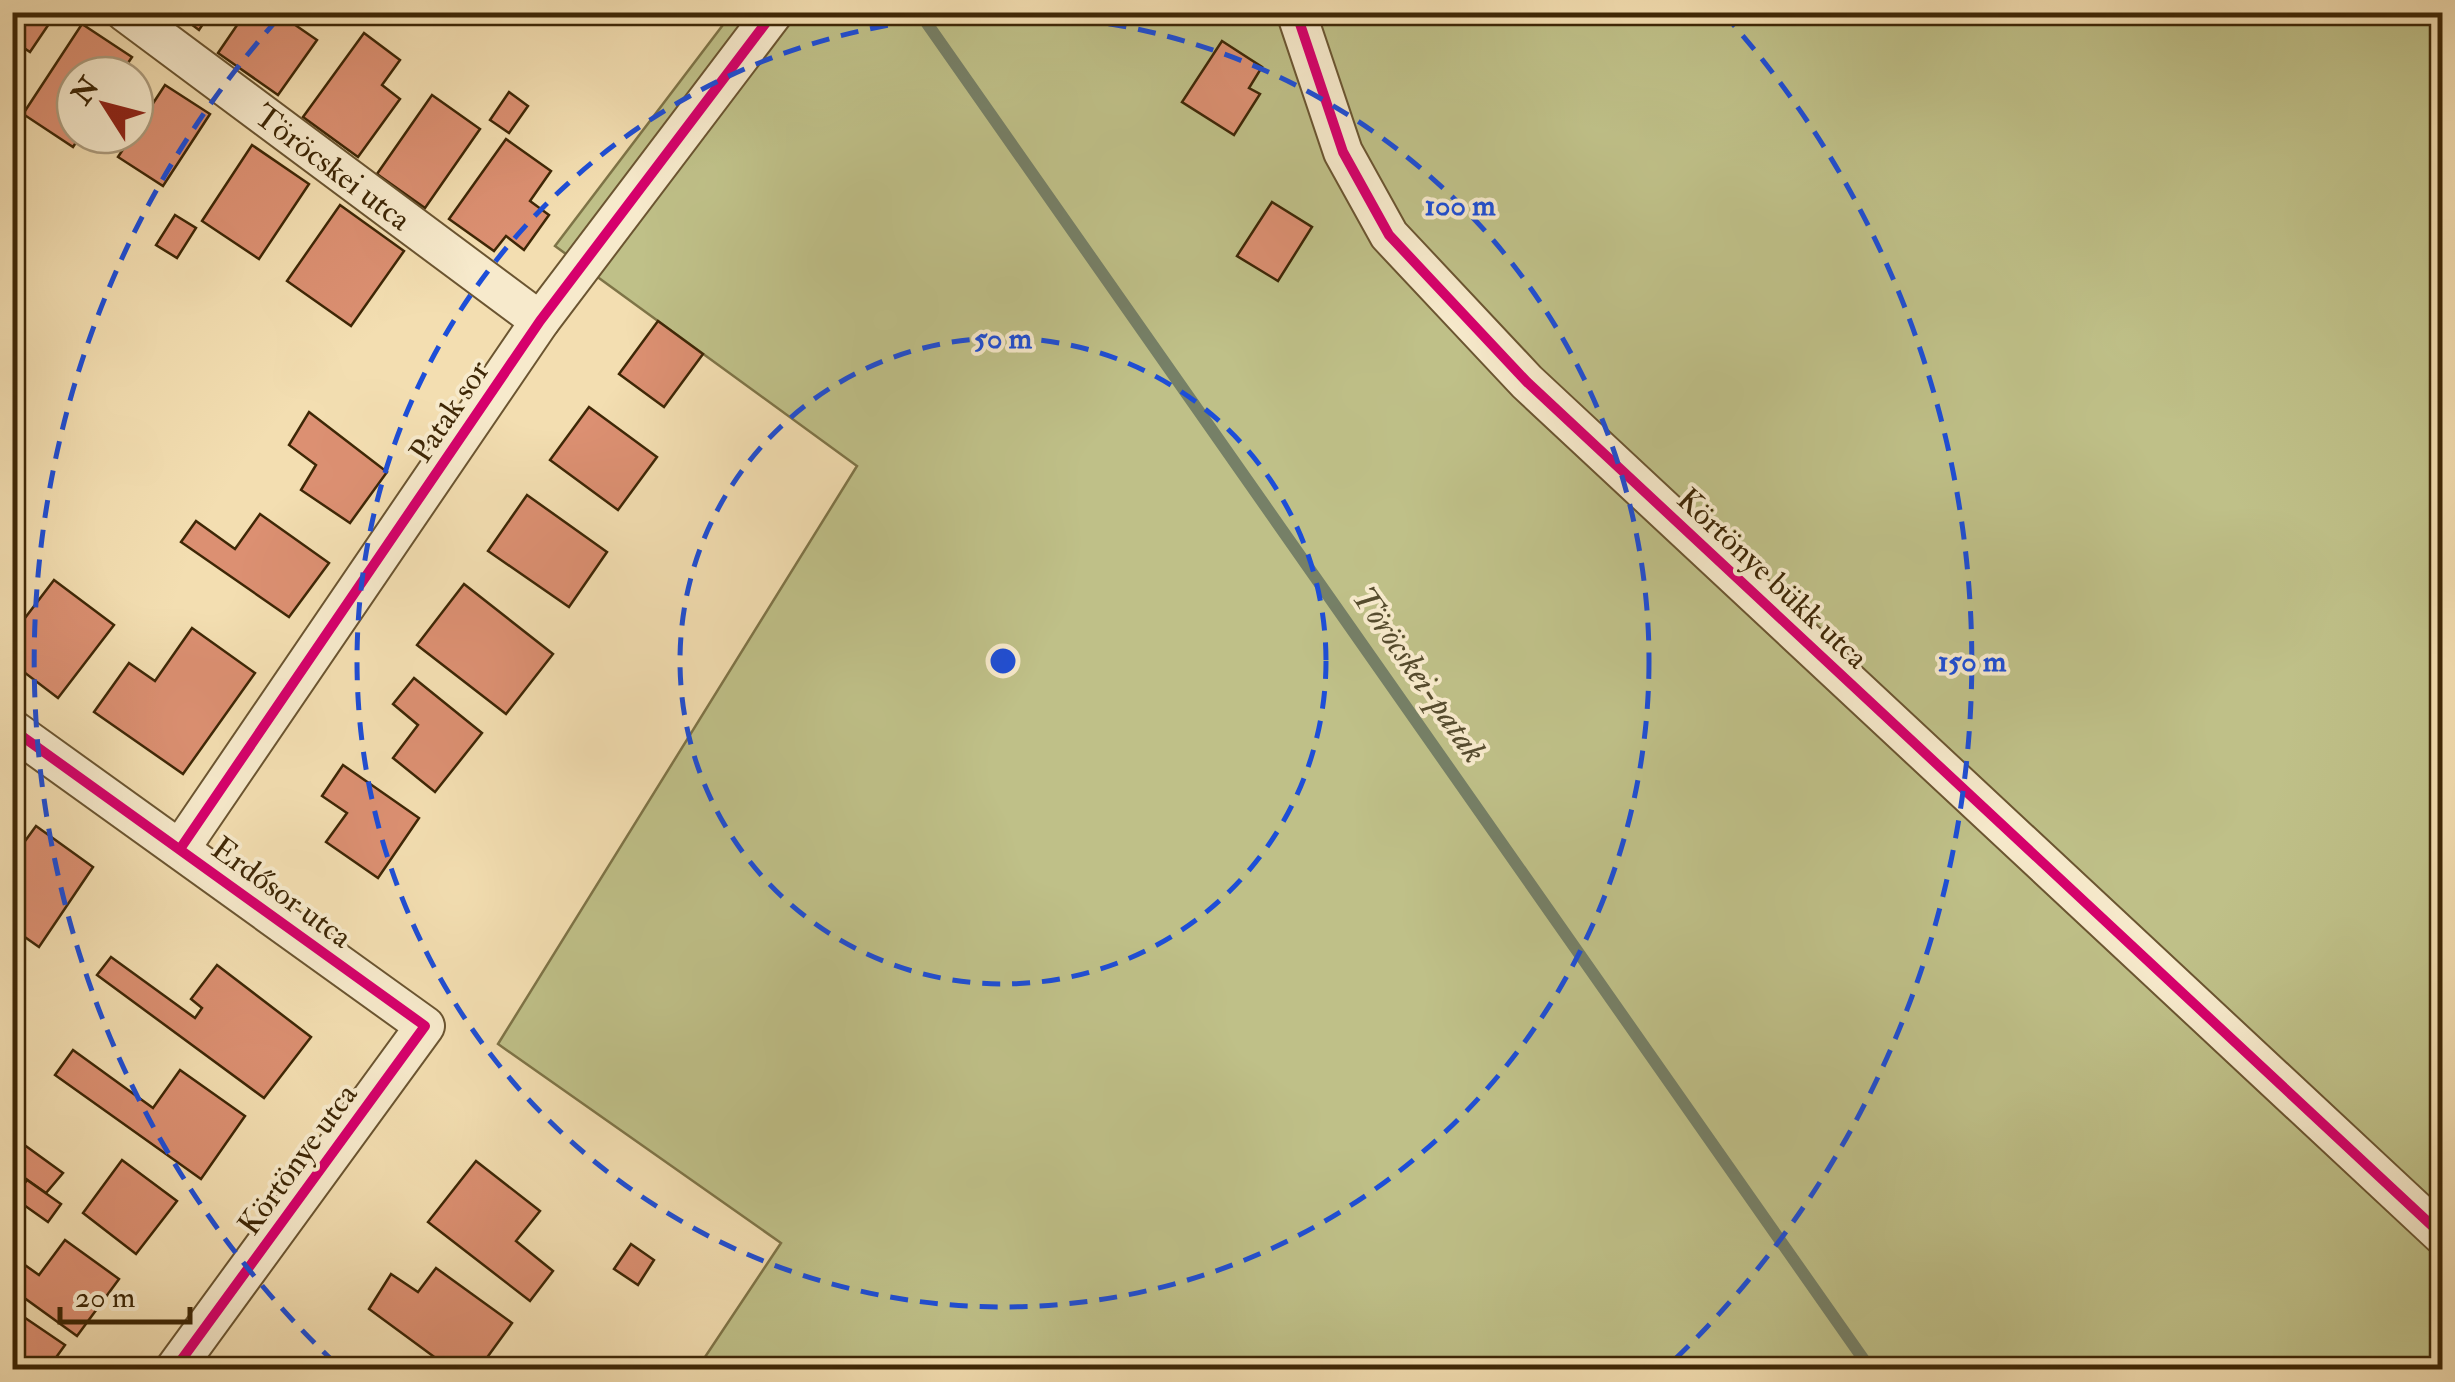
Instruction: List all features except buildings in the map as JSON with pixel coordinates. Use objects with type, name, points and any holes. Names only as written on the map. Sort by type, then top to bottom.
[{"type":"street","name":"Töröcskei utca","points":[[125,12],[540,321]]},
{"type":"street","name":"Patak sor","points":[[180,849],[540,321],[774,12]]},
{"type":"street","name":"Körtönye bükk utca","points":[[1296,12],[1343,152],[1388,235],[1527,382],[2442,1235]]},
{"type":"street","name":"Erdősor utca","points":[[12,729],[425,1026]]},
{"type":"street","name":"Körtönye utca","points":[[174,1370],[425,1026]]},
{"type":"green space","points":[[732,13],[2442,13],[2442,1369],[697,1369],[781,1243],[498,1044],[857,466],[555,246]]},
{"type":"waterway","name":"Töröcskei-patak","points":[[919,12],[1871,1370]]},
{"type":"cycle path","points":[[180,849],[540,321],[774,12]]},
{"type":"cycle path","points":[[1296,12],[1343,152],[1389,235],[1527,382],[2442,1235]]},
{"type":"cycle path","points":[[12,729],[425,1026],[174,1370]]}]
